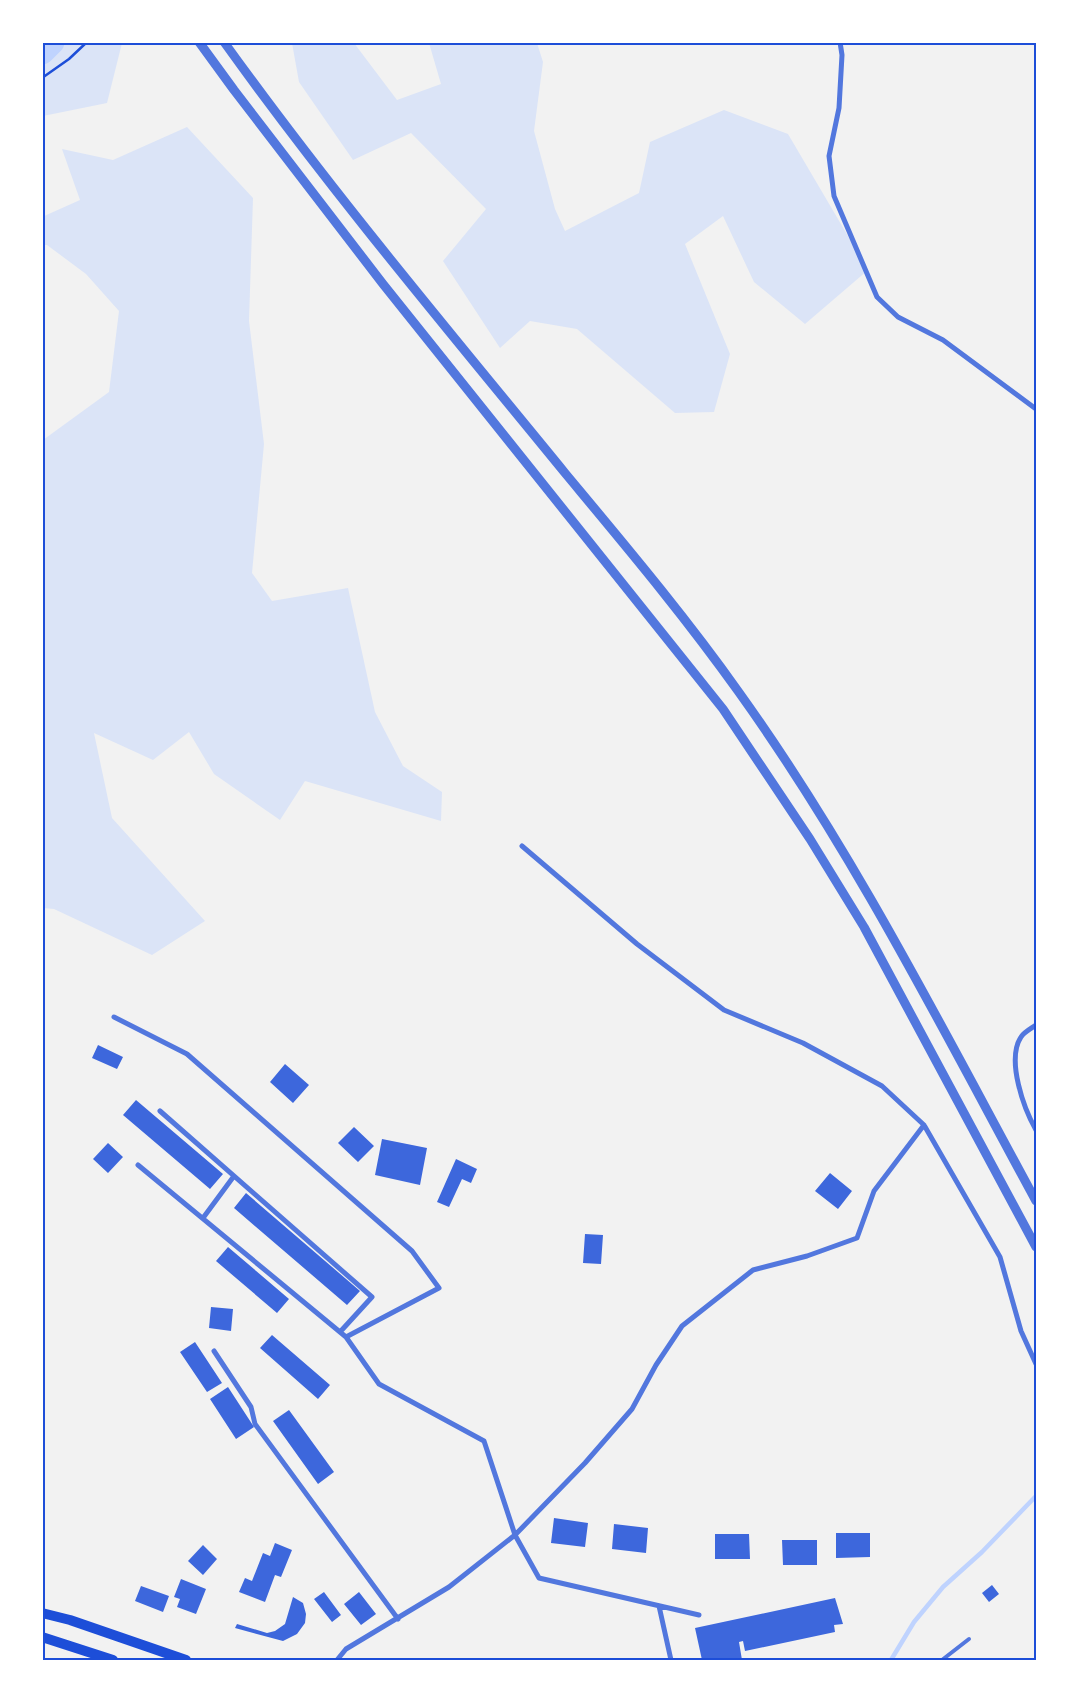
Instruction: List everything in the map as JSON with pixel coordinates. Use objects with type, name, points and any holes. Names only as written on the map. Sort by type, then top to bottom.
[{"type":"main road","points":[[42,1612],[186,1660]]},
{"type":"main road","points":[[42,1637],[113,1660]]},
{"type":"street","points":[[199,42],[384,284],[723,709],[810,839],[864,927],[1036,1247]]},
{"type":"street","points":[[224,42],[248,76],[401,272],[689,624],[739,692],[828,828],[882,918],[1036,1201]]},
{"type":"street","points":[[840,42],[842,55],[839,108],[829,156],[834,196],[877,298],[898,317],[943,340],[1036,409]]},
{"type":"street","points":[[522,846],[637,944],[724,1010],[802,1043],[882,1086],[924,1125],[1000,1257],[1021,1331],[1036,1364]]},
{"type":"street","points":[[114,1017],[187,1054],[412,1251],[439,1288],[346,1337]]},
{"type":"street","points":[[1036,1025],[1022,1036],[1016,1050],[1017,1078],[1028,1116],[1036,1130]]},
{"type":"street","points":[[160,1111],[372,1297],[340,1332]]},
{"type":"street","points":[[337,1660],[346,1649],[449,1587],[515,1535],[585,1463],[632,1409],[656,1365],[682,1326],[753,1270],[807,1256],[856,1238],[874,1191],[924,1125]]},
{"type":"street","points":[[138,1164],[346,1337],[380,1384],[484,1441],[515,1535],[539,1578],[699,1616]]},
{"type":"street","points":[[203,1218],[234,1176]]},
{"type":"street","points":[[214,1351],[251,1407],[255,1424],[398,1619]]},
{"type":"street","points":[[659,1606],[671,1660]]},
{"type":"lane","points":[[942,1660],[969,1639]]},
{"type":"path","points":[[42,78],[69,59],[87,42]]},
{"type":"shaded area","points":[[43,43],[122,43],[107,103],[43,116]]},
{"type":"shaded area","points":[[292,43],[354,43],[397,100],[441,84],[429,43],[537,43],[543,62],[534,131],[555,209],[565,231],[639,193],[650,142],[724,110],[788,134],[868,270],[805,324],[754,282],[723,216],[685,244],[730,354],[714,412],[675,413],[577,329],[530,321],[500,348],[443,261],[486,209],[411,133],[353,160],[299,82]]},
{"type":"shaded area","points":[[187,127],[253,198],[249,321],[264,444],[252,573],[272,601],[348,588],[375,712],[403,766],[442,792],[441,821],[305,781],[280,820],[214,774],[189,732],[153,760],[94,733],[112,818],[205,921],[152,955],[54,909],[43,908],[43,440],[109,392],[119,311],[86,274],[47,245],[43,245],[42,217],[80,200],[62,149],[113,160]]},
{"type":"building","points":[[98,1045],[123,1057],[117,1069],[92,1058]]},
{"type":"building","points":[[285,1064],[309,1085],[293,1103],[270,1082]]},
{"type":"building","points":[[136,1100],[223,1174],[210,1189],[123,1115]]},
{"type":"building","points":[[354,1127],[374,1146],[358,1162],[338,1143]]},
{"type":"building","points":[[382,1139],[427,1148],[420,1185],[375,1175]]},
{"type":"building","points":[[108,1143],[123,1157],[108,1173],[93,1159]]},
{"type":"building","points":[[456,1159],[477,1169],[471,1183],[462,1179],[449,1207],[437,1202]]},
{"type":"building","points":[[830,1173],[852,1191],[838,1209],[815,1191]]},
{"type":"building","points":[[246,1193],[360,1291],[347,1305],[234,1208]]},
{"type":"building","points":[[585,1234],[603,1235],[601,1264],[583,1263]]},
{"type":"building","points":[[228,1247],[289,1299],[277,1313],[216,1261]]},
{"type":"building","points":[[211,1307],[233,1309],[231,1331],[209,1328]]},
{"type":"building","points":[[272,1335],[330,1385],[318,1399],[260,1348]]},
{"type":"building","points":[[195,1342],[222,1383],[207,1392],[180,1352]]},
{"type":"building","points":[[228,1387],[254,1427],[236,1439],[210,1399]]},
{"type":"building","points":[[289,1410],[334,1472],[318,1484],[273,1421]]},
{"type":"building","points":[[554,1518],[588,1523],[585,1547],[551,1543]]},
{"type":"building","points":[[614,1524],[648,1528],[646,1553],[612,1549]]},
{"type":"building","points":[[836,1533],[870,1533],[870,1557],[836,1558]]},
{"type":"building","points":[[715,1534],[749,1534],[750,1559],[715,1559]]},
{"type":"building","points":[[782,1540],[817,1540],[817,1565],[783,1565]]},
{"type":"building","points":[[275,1543],[292,1550],[281,1577],[275,1575],[265,1602],[239,1592],[245,1578],[252,1581],[263,1553],[270,1556]]},
{"type":"building","points":[[203,1545],[217,1559],[203,1575],[188,1561]]},
{"type":"building","points":[[181,1579],[206,1589],[196,1614],[177,1607],[180,1599],[174,1597]]},
{"type":"building","points":[[992,1585],[999,1594],[989,1602],[982,1593]]},
{"type":"building","points":[[141,1586],[169,1596],[163,1612],[135,1601]]},
{"type":"building","points":[[324,1592],[341,1615],[332,1622],[314,1599]]},
{"type":"building","points":[[359,1592],[376,1614],[361,1625],[344,1604]]},
{"type":"building","points":[[293,1597],[303,1603],[306,1614],[305,1623],[297,1634],[283,1641],[235,1628],[237,1624],[267,1633],[275,1631],[285,1624]]},
{"type":"building","points":[[835,1598],[843,1624],[834,1625],[835,1632],[745,1651],[743,1641],[739,1642],[742,1660],[702,1660],[695,1628]]},
{"type":"waterway","points":[[42,52],[52,42]]},
{"type":"waterway","points":[[891,1660],[914,1622],[943,1587],[982,1552],[1036,1496]]}]
